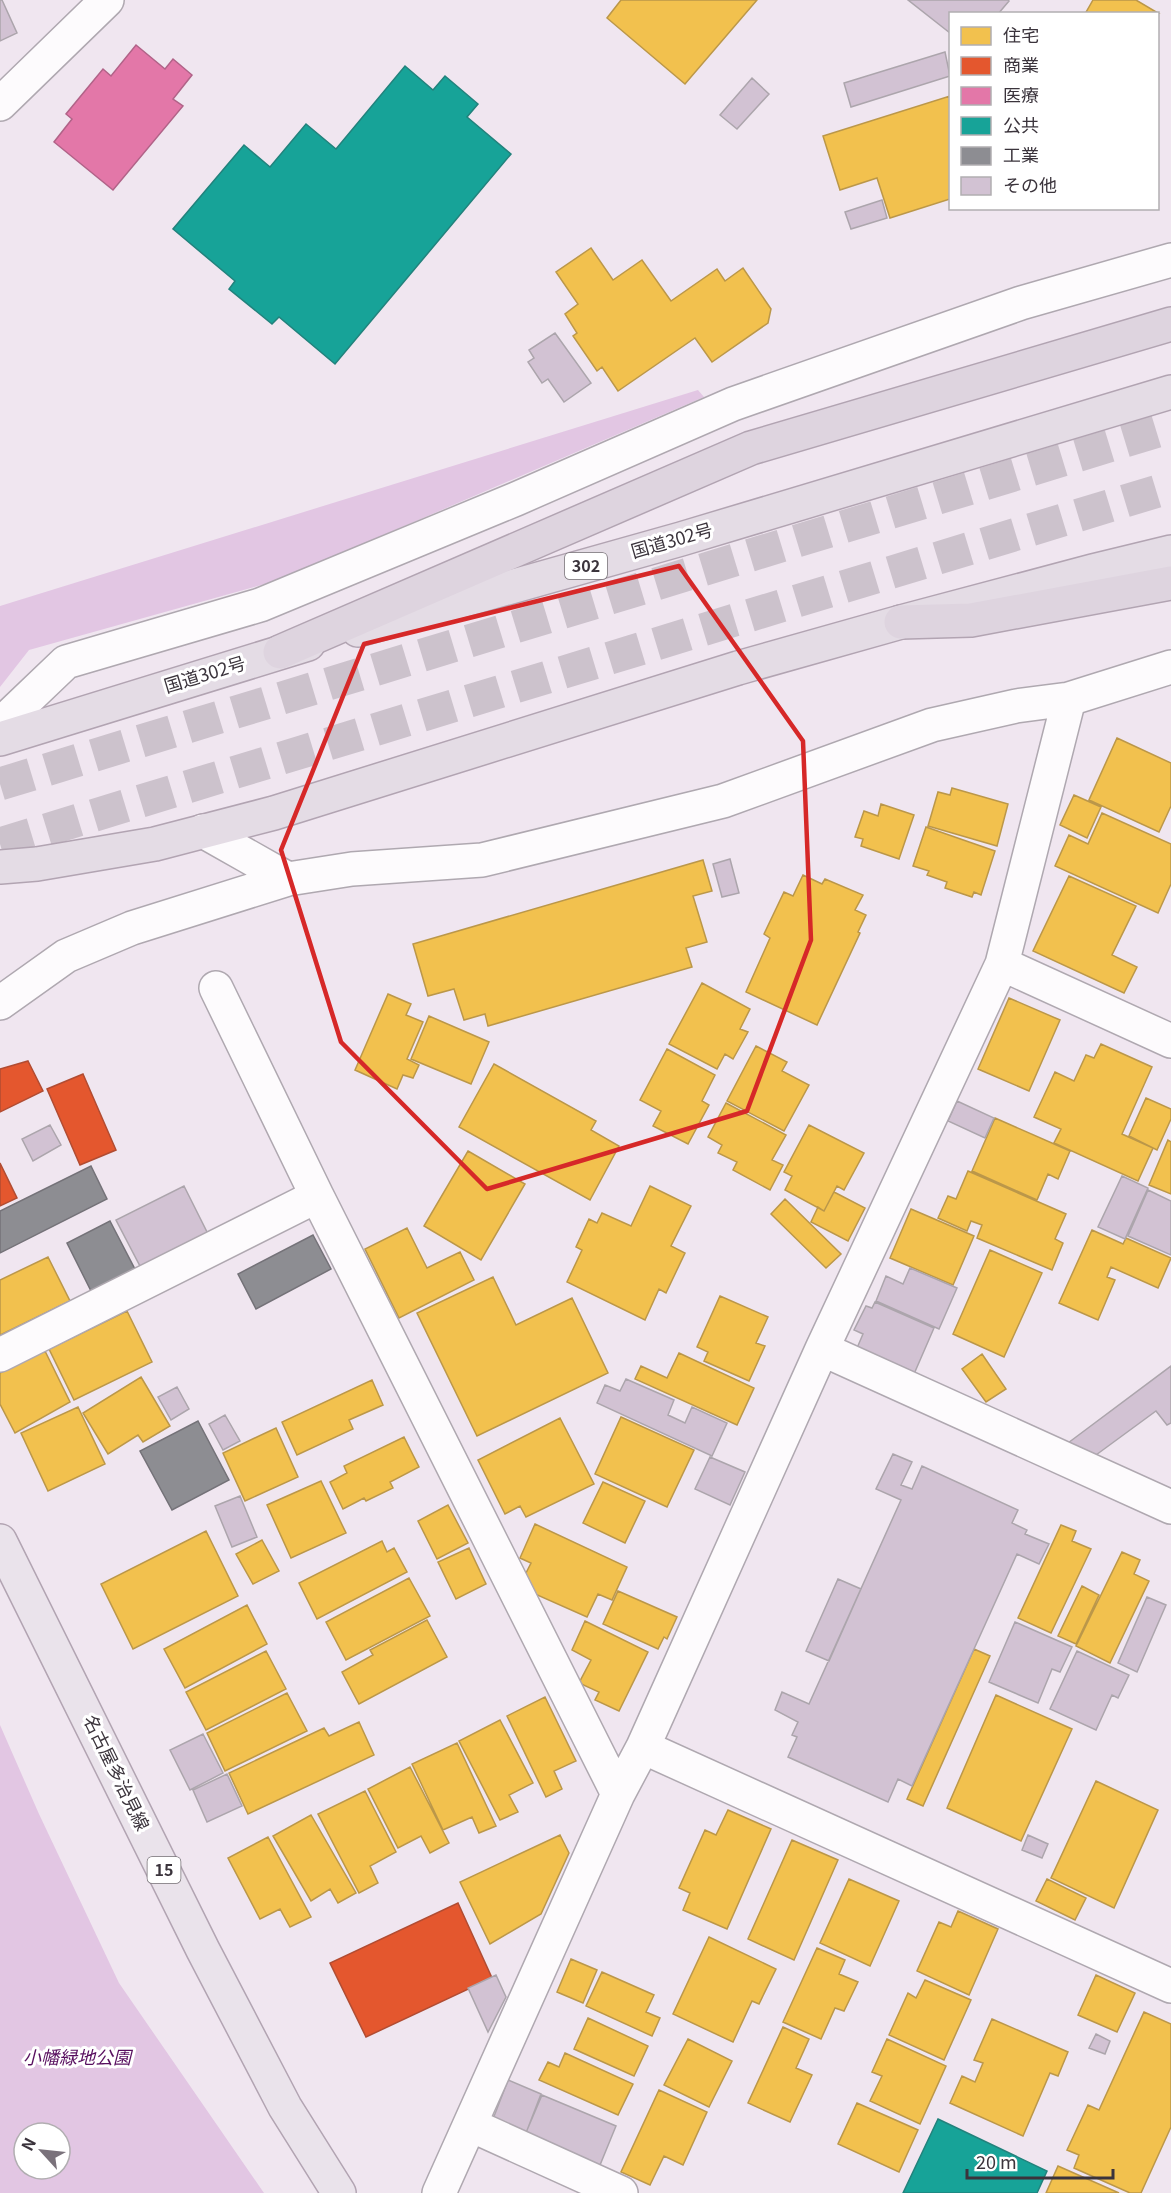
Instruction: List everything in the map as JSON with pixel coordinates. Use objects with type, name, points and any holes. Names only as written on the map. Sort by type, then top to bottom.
[{"type":"highway","points":[[280,652],[751,448],[1171,324]]},
{"type":"highway","name":"国道302号","points":[[0,739],[280,652],[681,539],[1171,392]]},
{"type":"highway","points":[[0,867],[37,864],[155,844],[274,813],[738,668],[901,622],[1171,552]]},
{"type":"highway","points":[[901,622],[971,620],[1171,584]]},
{"type":"main road","name":"名古屋多治見線","points":[[0,1541],[203,1950],[280,2097],[339,2193]]},
{"type":"street","points":[[0,104],[107,0]]},
{"type":"street","points":[[0,725],[66,662],[260,605],[516,500],[733,404],[1021,303],[1171,260]]},
{"type":"street","points":[[0,1003],[66,956],[132,928],[288,879],[352,869],[482,861],[723,801],[932,725],[1016,706],[1069,699],[1171,667]]},
{"type":"street","points":[[439,2193],[618,1794],[643,1747],[822,1349],[1002,964],[1069,699]]},
{"type":"street","points":[[203,831],[288,879]]},
{"type":"street","points":[[1002,964],[1171,1041]]},
{"type":"street","points":[[216,988],[317,1196],[618,1794]]},
{"type":"street","points":[[0,1355],[317,1196]]},
{"type":"street","points":[[822,1349],[1171,1507]]},
{"type":"street","points":[[643,1747],[1171,1986]]},
{"type":"street","points":[[471,2125],[621,2193]]},
{"type":"highlighted area","points":[[679,566],[803,741],[811,940],[747,1111],[487,1189],[341,1042],[281,850],[364,644]]},
{"type":"green space","points":[[698,390],[704,397],[279,580],[29,650],[0,687],[0,606]]},
{"type":"green space","name":"小幡緑地公園","points":[[0,1725],[39,1814],[119,1983],[264,2193],[0,2193]]},
{"type":"building: 住宅","points":[[621,0],[757,0],[685,84],[607,18]]},
{"type":"building: 住宅","points":[[1093,0],[1136,0],[1156,12],[1086,12]]},
{"type":"building: 住宅","points":[[949,96],[949,199],[890,218],[877,178],[840,190],[823,136]]},
{"type":"building: 住宅","points":[[591,248],[613,280],[642,260],[671,301],[717,269],[725,281],[743,268],[771,309],[768,323],[712,362],[695,338],[618,391],[602,367],[597,371],[573,336],[577,333],[565,314],[578,304],[556,272]]},
{"type":"building: 住宅","points":[[1117,738],[1171,763],[1171,806],[1159,832],[1089,800]]},
{"type":"building: 住宅","points":[[952,788],[1008,804],[997,846],[928,826],[938,792],[950,795]]},
{"type":"building: 住宅","points":[[1074,795],[1101,807],[1087,838],[1060,825]]},
{"type":"building: 住宅","points":[[881,804],[914,815],[899,859],[861,846],[863,839],[855,837],[864,811],[878,816]]},
{"type":"building: 住宅","points":[[1102,813],[1171,844],[1171,884],[1158,913],[1055,866],[1069,835],[1088,844]]},
{"type":"building: 住宅","points":[[926,827],[995,851],[981,895],[974,892],[972,897],[945,888],[947,882],[927,875],[929,871],[913,866]]},
{"type":"building: 住宅","points":[[703,860],[712,891],[693,896],[707,942],[686,948],[692,967],[488,1026],[485,1014],[464,1020],[454,989],[428,996],[413,944]]},
{"type":"building: 住宅","points":[[803,875],[822,884],[825,879],[863,895],[855,910],[866,915],[858,932],[860,933],[817,1025],[746,992],[770,938],[764,934],[784,892],[793,896]]},
{"type":"building: 住宅","points":[[1069,876],[1136,906],[1112,955],[1137,967],[1124,993],[1033,951]]},
{"type":"building: 住宅","points":[[702,983],[750,1009],[740,1029],[748,1032],[733,1059],[725,1054],[717,1069],[669,1044]]},
{"type":"building: 住宅","points":[[388,994],[411,1004],[406,1015],[423,1022],[407,1059],[419,1065],[413,1078],[403,1075],[397,1089],[355,1070]]},
{"type":"building: 住宅","points":[[1009,998],[1060,1020],[1029,1091],[978,1069]]},
{"type":"building: 住宅","points":[[429,1016],[489,1042],[471,1084],[411,1059]]},
{"type":"building: 住宅","points":[[1101,1044],[1152,1067],[1122,1134],[1153,1148],[1138,1181],[1054,1143],[1061,1129],[1034,1117],[1055,1072],[1074,1081],[1086,1055],[1094,1058]]},
{"type":"building: 住宅","points":[[756,1046],[787,1062],[782,1071],[809,1085],[784,1131],[727,1101]]},
{"type":"building: 住宅","points":[[667,1049],[715,1075],[702,1101],[709,1105],[688,1144],[653,1126],[661,1111],[640,1100]]},
{"type":"building: 住宅","points":[[494,1064],[596,1121],[591,1130],[619,1146],[590,1200],[459,1127]]},
{"type":"building: 住宅","points":[[1146,1098],[1171,1109],[1171,1119],[1157,1150],[1129,1136]]},
{"type":"building: 住宅","points":[[726,1103],[786,1135],[772,1160],[783,1165],[770,1190],[733,1170],[737,1162],[718,1153],[722,1145],[708,1137]]},
{"type":"building: 住宅","points":[[995,1118],[1070,1151],[1058,1179],[1048,1174],[1037,1200],[972,1171]]},
{"type":"building: 住宅","points":[[809,1125],[864,1153],[844,1190],[837,1186],[824,1211],[785,1190],[792,1176],[784,1172]]},
{"type":"building: 住宅","points":[[1168,1140],[1171,1142],[1171,1194],[1149,1185]]},
{"type":"building: 住宅","points":[[468,1151],[525,1184],[481,1260],[424,1226]]},
{"type":"building: 住宅","points":[[968,1171],[1066,1214],[1055,1239],[1063,1243],[1052,1270],[977,1238],[982,1225],[971,1221],[967,1231],[938,1218],[948,1196],[956,1199]]},
{"type":"building: 住宅","points":[[650,1186],[691,1206],[671,1246],[685,1253],[666,1293],[659,1289],[645,1320],[567,1282],[582,1250],[576,1247],[589,1219],[597,1223],[602,1213],[631,1226]]},
{"type":"building: 住宅","points":[[834,1192],[865,1208],[848,1241],[811,1222],[818,1207],[824,1211]]},
{"type":"building: 住宅","points":[[785,1199],[841,1254],[826,1268],[771,1214]]},
{"type":"building: 住宅","points":[[911,1209],[974,1236],[953,1285],[890,1258]]},
{"type":"building: 住宅","points":[[407,1228],[427,1268],[460,1252],[474,1280],[399,1318],[365,1249]]},
{"type":"building: 住宅","points":[[1092,1230],[1123,1244],[1126,1238],[1171,1258],[1158,1288],[1111,1267],[1107,1277],[1115,1280],[1098,1320],[1059,1303]]},
{"type":"building: 住宅","points":[[990,1250],[1042,1273],[1004,1357],[953,1334]]},
{"type":"building: 住宅","points":[[48,1257],[70,1301],[0,1335],[0,1280]]},
{"type":"building: 住宅","points":[[493,1277],[516,1325],[572,1298],[608,1373],[477,1436],[417,1313]]},
{"type":"building: 住宅","points":[[720,1296],[768,1317],[756,1343],[765,1346],[749,1381],[704,1361],[708,1352],[697,1347]]},
{"type":"building: 住宅","points":[[127,1311],[152,1362],[74,1400],[49,1349]]},
{"type":"building: 住宅","points":[[45,1351],[70,1402],[15,1433],[0,1404],[0,1373]]},
{"type":"building: 住宅","points":[[679,1353],[754,1388],[737,1425],[635,1379],[641,1366],[667,1378]]},
{"type":"building: 住宅","points":[[982,1354],[1006,1389],[986,1402],[962,1369]]},
{"type":"building: 住宅","points":[[141,1377],[170,1426],[143,1442],[138,1435],[108,1454],[83,1413]]},
{"type":"building: 住宅","points":[[372,1380],[383,1405],[349,1420],[353,1429],[297,1455],[282,1422]]},
{"type":"building: 住宅","points":[[78,1407],[105,1464],[48,1491],[21,1433]]},
{"type":"building: 住宅","points":[[621,1417],[694,1450],[667,1507],[595,1474]]},
{"type":"building: 住宅","points":[[560,1418],[594,1484],[526,1517],[520,1506],[505,1514],[478,1460]]},
{"type":"building: 住宅","points":[[276,1428],[298,1477],[245,1501],[223,1453]]},
{"type":"building: 住宅","points":[[404,1437],[419,1467],[390,1482],[393,1488],[366,1501],[364,1498],[343,1509],[330,1482],[347,1473],[344,1466]]},
{"type":"building: 住宅","points":[[321,1481],[346,1533],[291,1558],[267,1505]]},
{"type":"building: 住宅","points":[[603,1482],[645,1501],[625,1543],[583,1523]]},
{"type":"building: 住宅","points":[[448,1505],[468,1543],[437,1559],[418,1521]]},
{"type":"building: 住宅","points":[[535,1524],[627,1567],[612,1600],[598,1594],[587,1617],[535,1594],[525,1575],[531,1563],[520,1558]]},
{"type":"building: 住宅","points":[[1061,1525],[1076,1531],[1072,1541],[1091,1549],[1051,1633],[1018,1618]]},
{"type":"building: 住宅","points":[[206,1531],[238,1596],[133,1649],[101,1584]]},
{"type":"building: 住宅","points":[[262,1540],[279,1571],[253,1584],[236,1554]]},
{"type":"building: 住宅","points":[[382,1541],[387,1552],[394,1548],[407,1572],[317,1619],[299,1583]]},
{"type":"building: 住宅","points":[[469,1548],[486,1584],[456,1599],[438,1562]]},
{"type":"building: 住宅","points":[[1122,1552],[1140,1560],[1134,1574],[1149,1581],[1110,1663],[1076,1646]]},
{"type":"building: 住宅","points":[[409,1578],[430,1616],[346,1660],[326,1622]]},
{"type":"building: 住宅","points":[[1082,1586],[1099,1595],[1076,1644],[1058,1636]]},
{"type":"building: 住宅","points":[[618,1591],[677,1617],[667,1639],[664,1637],[658,1649],[603,1624]]},
{"type":"building: 住宅","points":[[247,1605],[267,1644],[185,1688],[164,1649]]},
{"type":"building: 住宅","points":[[427,1620],[447,1657],[359,1704],[342,1672],[373,1655],[370,1650]]},
{"type":"building: 住宅","points":[[585,1621],[648,1652],[619,1711],[595,1700],[599,1692],[579,1683],[591,1660],[572,1650]]},
{"type":"building: 住宅","points":[[974,1649],[990,1656],[923,1806],[907,1799]]},
{"type":"building: 住宅","points":[[266,1651],[286,1689],[206,1730],[186,1692]]},
{"type":"building: 住宅","points":[[287,1693],[307,1731],[225,1771],[207,1733]]},
{"type":"building: 住宅","points":[[996,1695],[1072,1729],[1021,1841],[947,1808]]},
{"type":"building: 住宅","points":[[545,1697],[576,1761],[554,1771],[562,1789],[546,1797],[507,1716]]},
{"type":"building: 住宅","points":[[500,1720],[533,1783],[509,1795],[518,1812],[500,1820],[459,1741]]},
{"type":"building: 住宅","points":[[359,1722],[374,1755],[248,1814],[229,1773],[324,1728],[329,1736]]},
{"type":"building: 住宅","points":[[457,1743],[496,1826],[479,1833],[472,1817],[443,1830],[412,1764]]},
{"type":"building: 住宅","points":[[410,1767],[449,1843],[430,1853],[421,1836],[398,1848],[368,1789]]},
{"type":"building: 住宅","points":[[1096,1781],[1158,1810],[1114,1908],[1051,1878]]},
{"type":"building: 住宅","points":[[365,1791],[396,1852],[370,1866],[378,1883],[359,1893],[318,1814]]},
{"type":"building: 住宅","points":[[728,1810],[771,1829],[727,1929],[683,1910],[690,1893],[679,1888],[705,1830],[716,1835]]},
{"type":"building: 住宅","points":[[311,1815],[356,1893],[338,1903],[330,1889],[311,1901],[273,1836]]},
{"type":"building: 住宅","points":[[560,1835],[569,1853],[541,1914],[490,1944],[460,1882]]},
{"type":"building: 住宅","points":[[268,1837],[311,1917],[290,1927],[280,1909],[260,1919],[228,1858]]},
{"type":"building: 住宅","points":[[792,1840],[838,1860],[794,1960],[748,1939]]},
{"type":"building: 住宅","points":[[849,1879],[899,1901],[870,1966],[820,1943]]},
{"type":"building: 住宅","points":[[1047,1879],[1086,1898],[1075,1920],[1036,1901]]},
{"type":"building: 住宅","points":[[958,1911],[998,1929],[969,1995],[917,1971],[939,1922],[951,1927]]},
{"type":"building: 住宅","points":[[709,1937],[776,1969],[759,2004],[752,2001],[733,2042],[673,2014]]},
{"type":"building: 住宅","points":[[817,1948],[845,1960],[839,1974],[858,1982],[844,2011],[835,2008],[821,2039],[783,2022]]},
{"type":"building: 住宅","points":[[571,1959],[597,1970],[583,2003],[557,1992]]},
{"type":"building: 住宅","points":[[602,1972],[654,1995],[646,2012],[660,2018],[652,2036],[586,2006]]},
{"type":"building: 住宅","points":[[1096,1975],[1135,1993],[1117,2032],[1078,2015]]},
{"type":"building: 住宅","points":[[925,1980],[971,2000],[944,2060],[889,2035],[908,1993],[916,1998]]},
{"type":"building: 住宅","points":[[1144,2012],[1171,2024],[1171,2127],[1141,2193],[1130,2193],[1074,2168],[1079,2155],[1067,2150],[1088,2105],[1099,2110]]},
{"type":"building: 住宅","points":[[588,2018],[648,2046],[634,2076],[574,2049]]},
{"type":"building: 住宅","points":[[992,2019],[1068,2052],[1058,2076],[1050,2073],[1023,2136],[950,2103],[962,2076],[975,2082],[983,2063],[974,2060]]},
{"type":"building: 住宅","points":[[783,2027],[809,2039],[796,2068],[812,2075],[790,2122],[748,2103]]},
{"type":"building: 住宅","points":[[688,2039],[732,2061],[709,2107],[664,2085]]},
{"type":"building: 住宅","points":[[887,2039],[946,2066],[920,2124],[870,2101],[882,2076],[872,2072]]},
{"type":"building: 住宅","points":[[565,2053],[633,2084],[618,2115],[539,2080],[548,2062],[559,2067]]},
{"type":"building: 住宅","points":[[659,2090],[707,2112],[683,2165],[664,2156],[650,2185],[621,2172]]},
{"type":"building: 住宅","points":[[857,2103],[918,2130],[899,2172],[838,2144]]},
{"type":"building: 住宅","points":[[1058,2166],[1119,2193],[1046,2193]]},
{"type":"building: 商業","points":[[28,1061],[43,1091],[0,1112],[0,1069]]},
{"type":"building: 商業","points":[[83,1074],[116,1150],[80,1165],[47,1089]]},
{"type":"building: 商業","points":[[0,1163],[17,1198],[0,1206]]},
{"type":"building: 商業","points":[[458,1903],[492,1978],[366,2037],[330,1963]]},
{"type":"building: 医療","points":[[136,45],[165,69],[173,59],[192,75],[173,99],[183,106],[113,190],[54,142],[72,119],[66,114],[103,69],[111,76]]},
{"type":"building: 公共","points":[[405,66],[433,90],[445,76],[478,104],[467,117],[511,154],[335,364],[279,317],[272,324],[229,289],[235,281],[173,229],[244,145],[270,167],[306,124],[336,149]]},
{"type":"building: 公共","points":[[938,2119],[1047,2171],[1037,2193],[903,2193]]},
{"type":"building: 工業","points":[[91,1166],[107,1199],[0,1253],[0,1211]]},
{"type":"building: 工業","points":[[110,1221],[137,1273],[93,1295],[67,1243]]},
{"type":"building: 工業","points":[[313,1235],[331,1269],[256,1309],[238,1274]]},
{"type":"building: 工業","points":[[198,1421],[229,1480],[172,1510],[140,1451]]},
{"type":"building: その他","points":[[0,0],[17,33],[0,41]]},
{"type":"building: その他","points":[[908,0],[1009,1],[1000,12],[949,12],[949,32]]},
{"type":"building: その他","points":[[945,52],[949,71],[949,76],[851,107],[844,83]]},
{"type":"building: その他","points":[[752,78],[769,94],[737,129],[720,115]]},
{"type":"building: その他","points":[[882,200],[887,218],[851,229],[845,212]]},
{"type":"building: その他","points":[[555,333],[591,383],[564,402],[548,379],[542,383],[528,362],[534,358],[529,350]]},
{"type":"building: その他","points":[[730,859],[739,893],[722,897],[713,864]]},
{"type":"building: その他","points":[[957,1101],[994,1118],[985,1138],[948,1121]]},
{"type":"building: その他","points":[[50,1125],[61,1145],[33,1161],[22,1139]]},
{"type":"building: その他","points":[[1122,1176],[1148,1188],[1125,1239],[1098,1227]]},
{"type":"building: その他","points":[[184,1186],[208,1234],[141,1268],[116,1220]]},
{"type":"building: その他","points":[[1148,1190],[1171,1201],[1171,1255],[1128,1236]]},
{"type":"building: その他","points":[[910,1268],[957,1288],[939,1329],[876,1301],[886,1276],[903,1284]]},
{"type":"building: その他","points":[[875,1302],[934,1328],[914,1374],[857,1348],[863,1334],[854,1330],[866,1306],[872,1308]]},
{"type":"building: その他","points":[[1171,1366],[1171,1423],[1167,1425],[1156,1411],[1096,1455],[1068,1443]]},
{"type":"building: その他","points":[[626,1379],[674,1400],[668,1415],[685,1423],[692,1407],[727,1423],[712,1456],[597,1403],[605,1385],[620,1391]]},
{"type":"building: その他","points":[[177,1387],[189,1409],[171,1420],[158,1397]]},
{"type":"building: その他","points":[[225,1415],[240,1441],[223,1450],[209,1424]]},
{"type":"building: その他","points":[[893,1454],[912,1462],[901,1485],[912,1489],[922,1466],[1018,1510],[1012,1523],[1027,1530],[1025,1534],[1049,1544],[1039,1564],[1017,1554],[912,1786],[898,1779],[888,1802],[788,1757],[797,1737],[792,1735],[798,1722],[775,1710],[782,1692],[809,1704],[901,1500],[876,1489]]},
{"type":"building: その他","points":[[710,1457],[745,1472],[730,1505],[695,1489]]},
{"type":"building: その他","points":[[240,1496],[257,1537],[232,1547],[215,1506]]},
{"type":"building: その他","points":[[838,1579],[861,1589],[829,1661],[806,1651]]},
{"type":"building: その他","points":[[1147,1597],[1166,1605],[1137,1672],[1118,1663]]},
{"type":"building: その他","points":[[1015,1622],[1072,1647],[1060,1672],[1052,1669],[1038,1703],[989,1682]]},
{"type":"building: その他","points":[[1077,1651],[1129,1675],[1118,1698],[1112,1695],[1096,1730],[1050,1709]]},
{"type":"building: その他","points":[[203,1734],[223,1773],[190,1790],[170,1750]]},
{"type":"building: その他","points":[[227,1774],[242,1806],[207,1822],[193,1790]]},
{"type":"building: その他","points":[[1028,1835],[1048,1844],[1042,1858],[1022,1850]]},
{"type":"building: その他","points":[[496,1975],[506,1997],[488,2032],[468,1988]]},
{"type":"building: その他","points":[[1096,2034],[1110,2041],[1105,2054],[1089,2048]]},
{"type":"building: その他","points":[[508,2080],[541,2094],[526,2133],[493,2119]]},
{"type":"building: その他","points":[[542,2095],[616,2126],[600,2165],[525,2135]]},
{"type":"tunnel","points":[[0,784],[1171,427]]},
{"type":"tunnel","points":[[0,844],[1171,487]]}]
